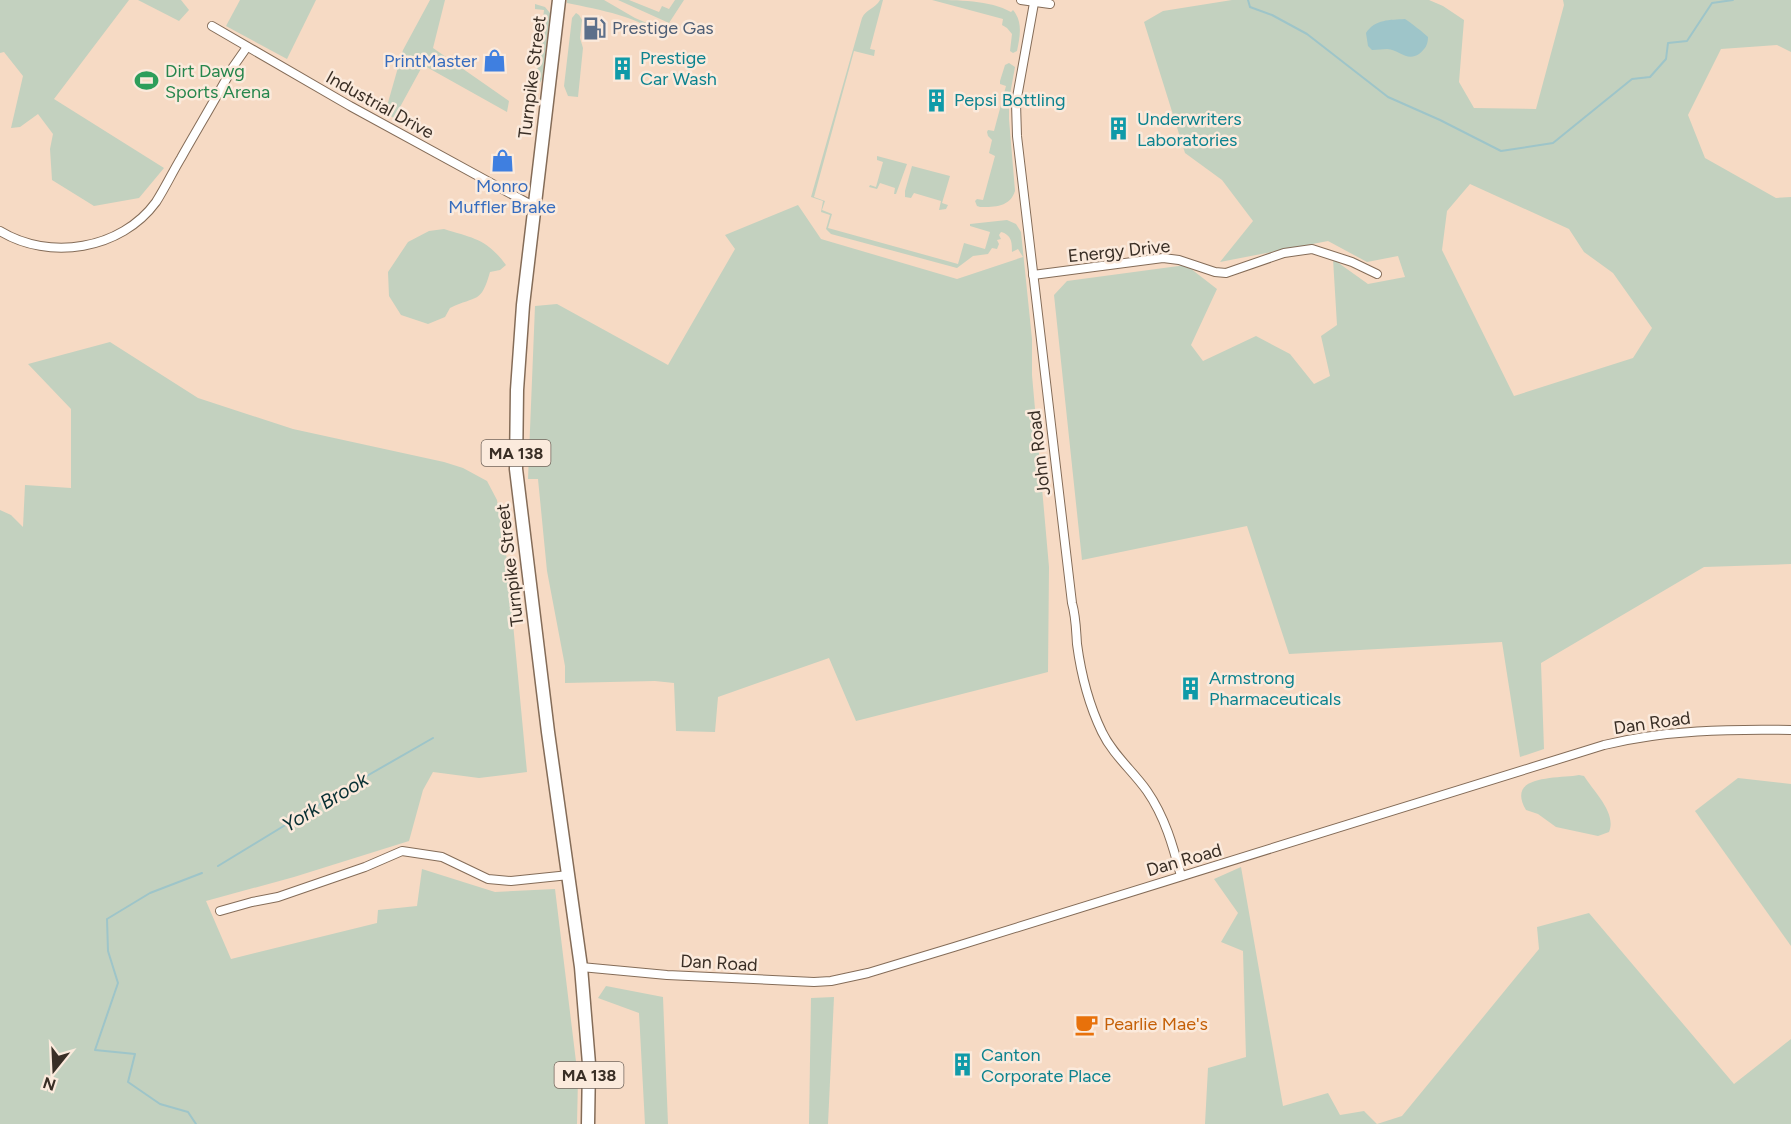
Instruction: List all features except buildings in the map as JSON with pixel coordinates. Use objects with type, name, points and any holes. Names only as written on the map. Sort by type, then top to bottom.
[{"type":"main road","name":"Turnpike Street","points":[[559,0],[528,259],[517,381],[516,469],[547,722],[581,967],[589,1064],[588,1124]]},
{"type":"street","points":[[1022,0],[1050,4]]},
{"type":"street","name":"John Road","points":[[1034,3],[1018,89],[1016,114],[1077,643],[1083,676],[1102,733],[1112,749],[1146,789],[1158,809],[1171,837],[1181,876]]},
{"type":"street","name":"Industrial Drive","points":[[212,26],[350,106],[535,207]]},
{"type":"street","points":[[0,231],[31,244],[65,249],[110,238],[134,224],[155,203],[233,67],[247,47]]},
{"type":"street","name":"Energy Drive","points":[[1033,275],[1163,258],[1226,273],[1279,254],[1308,249],[1352,262],[1377,274]]},
{"type":"street","name":"Dan Road","points":[[581,967],[786,982],[831,981],[868,973],[1181,876],[1238,861],[1362,820],[1619,741],[1697,731],[1791,730]]},
{"type":"street","points":[[220,911],[278,897],[365,867],[402,851],[442,857],[488,879],[512,881],[569,876]]},
{"type":"green space","points":[[0,0],[129,0],[54,99],[164,168],[139,198],[94,206],[52,180],[50,149],[53,134],[38,114],[20,127],[11,128],[23,76],[4,52],[0,53]]},
{"type":"green space","points":[[138,0],[181,0],[189,10],[179,21]]},
{"type":"green space","points":[[240,0],[316,0],[287,59],[226,26]]},
{"type":"green space","points":[[430,0],[445,0],[433,48],[509,101],[507,112],[423,65],[394,118],[385,113],[403,50]]},
{"type":"green space","points":[[567,0],[604,0],[635,18],[668,32],[666,39],[632,19],[567,3]]},
{"type":"green space","points":[[618,0],[629,0],[659,12],[662,6],[669,9],[675,0],[684,0],[669,23]]},
{"type":"green space","points":[[880,0],[883,0],[870,49],[875,50],[874,56],[854,51],[814,197],[825,201],[822,210],[832,214],[828,228],[958,264],[964,243],[985,249],[990,232],[970,226],[970,224],[1007,220],[1016,224],[1021,232],[1032,339],[1032,375],[1049,567],[1048,672],[856,721],[829,658],[718,697],[715,732],[676,731],[674,683],[655,681],[565,683],[565,666],[547,571],[538,479],[528,479],[535,306],[557,304],[668,365],[735,249],[725,235],[798,205],[821,239],[957,279],[1023,257],[1018,249],[1012,252],[1009,237],[1001,232],[999,235],[1001,239],[997,240],[999,244],[997,249],[992,248],[988,254],[973,256],[957,268],[831,234],[826,229],[830,215],[821,212],[823,201],[811,197],[862,18]]},
{"type":"green space","points":[[932,0],[973,2],[993,5],[1011,12],[1013,10],[1019,24],[1020,35],[1017,51],[1013,53],[1010,51],[1012,34],[1002,25],[1003,19]]},
{"type":"green space","points":[[1232,0],[1429,0],[1464,20],[1459,82],[1474,108],[1536,109],[1564,5],[1563,0],[1791,0],[1791,52],[1777,45],[1721,49],[1688,115],[1705,158],[1776,198],[1791,197],[1791,564],[1704,567],[1541,663],[1544,749],[1520,757],[1502,642],[1289,654],[1247,526],[1082,560],[1054,295],[1067,281],[1186,265],[1217,289],[1191,345],[1203,361],[1256,336],[1290,354],[1314,384],[1330,376],[1321,336],[1337,325],[1333,259],[1368,284],[1405,277],[1398,256],[1367,262],[1328,241],[1220,262],[1253,221],[1222,180],[1185,153],[1144,22],[1163,11]],"holes":[[[1470,184],[1569,229],[1584,252],[1613,273],[1652,328],[1633,358],[1514,396],[1442,250],[1447,211]]]},
{"type":"green space","points":[[535,4],[545,7],[550,13],[542,79],[539,84],[529,85],[529,81],[536,81],[544,10],[535,9]]},
{"type":"green space","points":[[576,13],[582,20],[580,38],[583,48],[578,97],[568,96],[564,86],[572,18]]},
{"type":"green space","points":[[1009,63],[1015,67],[1009,100],[1009,119],[1015,191],[1006,203],[980,207],[975,201],[983,200],[995,156],[989,153],[992,140],[987,132],[988,130],[994,131],[1006,86],[1000,84],[1000,81],[1005,65]]},
{"type":"green space","points":[[877,156],[907,164],[896,194],[894,194],[895,188],[880,183],[877,189],[869,187],[870,185],[876,187],[883,162],[877,160]]},
{"type":"green space","points":[[912,166],[950,176],[942,203],[948,205],[946,209],[939,210],[941,201],[914,193],[911,198],[905,197]]},
{"type":"green space","points":[[444,229],[471,237],[486,245],[506,265],[500,270],[490,272],[481,294],[450,308],[445,317],[428,324],[401,315],[389,296],[388,272],[408,242],[429,231]]},
{"type":"green space","points":[[110,342],[198,398],[293,429],[444,462],[463,468],[487,481],[497,500],[507,560],[527,772],[479,778],[433,772],[423,790],[409,841],[294,877],[206,901],[231,959],[377,923],[378,910],[417,906],[422,869],[495,892],[555,889],[578,1078],[577,1124],[0,1124],[0,510],[11,515],[23,527],[25,485],[71,488],[71,409],[28,364]]},
{"type":"green space","points":[[1584,776],[1607,810],[1611,825],[1609,832],[1598,836],[1556,827],[1538,814],[1526,810],[1521,798],[1522,790],[1528,784],[1547,778]]},
{"type":"green space","points":[[1738,778],[1791,784],[1791,946],[1695,811]]},
{"type":"green space","points":[[1241,867],[1283,1106],[1328,1093],[1340,1115],[1364,1111],[1377,1124],[1205,1124],[1208,1068],[1246,1057],[1243,951],[1221,942],[1238,913],[1214,879]]},
{"type":"green space","points":[[1589,913],[1734,1084],[1791,1039],[1791,1124],[1377,1124],[1402,1116],[1539,949],[1537,927]]},
{"type":"green space","points":[[606,986],[663,997],[668,1124],[645,1124],[639,1013],[598,998]]},
{"type":"green space","points":[[834,997],[828,1124],[809,1124],[811,998]]},
{"type":"water","points":[[1405,19],[1428,37],[1426,47],[1419,54],[1411,57],[1387,49],[1372,50],[1368,46],[1366,33],[1374,25],[1383,21]]},
{"type":"waterway","points":[[1248,0],[1250,7],[1272,15],[1307,34],[1388,97],[1501,151],[1553,143],[1632,79],[1650,77],[1666,59],[1668,43],[1687,41],[1712,3],[1733,0]]},
{"type":"waterway","name":"York Brook","points":[[218,866],[433,738]]},
{"type":"waterway","name":"York Brook","points":[[196,1124],[188,1112],[160,1104],[128,1082],[135,1054],[95,1050],[118,983],[108,951],[107,919],[150,893],[202,873]]},
{"type":"place","name":"Prestige Gas","points":[[594,28]]},
{"type":"place","name":"PrintMaster","points":[[495,61]]},
{"type":"place","name":"Prestige Car Wash","points":[[622,68]]},
{"type":"place","name":"Dirt Dawg Sports Arena","points":[[147,81]]},
{"type":"place","name":"Pepsi Bottling","points":[[936,100]]},
{"type":"place","name":"Underwriters Laboratories","points":[[1119,129]]},
{"type":"place","name":"Monro Muffler Brake","points":[[502,160]]},
{"type":"place","name":"Armstrong Pharmaceuticals","points":[[1191,688]]},
{"type":"place","name":"Pearlie Mae's","points":[[1086,1024]]},
{"type":"place","name":"Canton Corporate Place","points":[[963,1065]]}]
